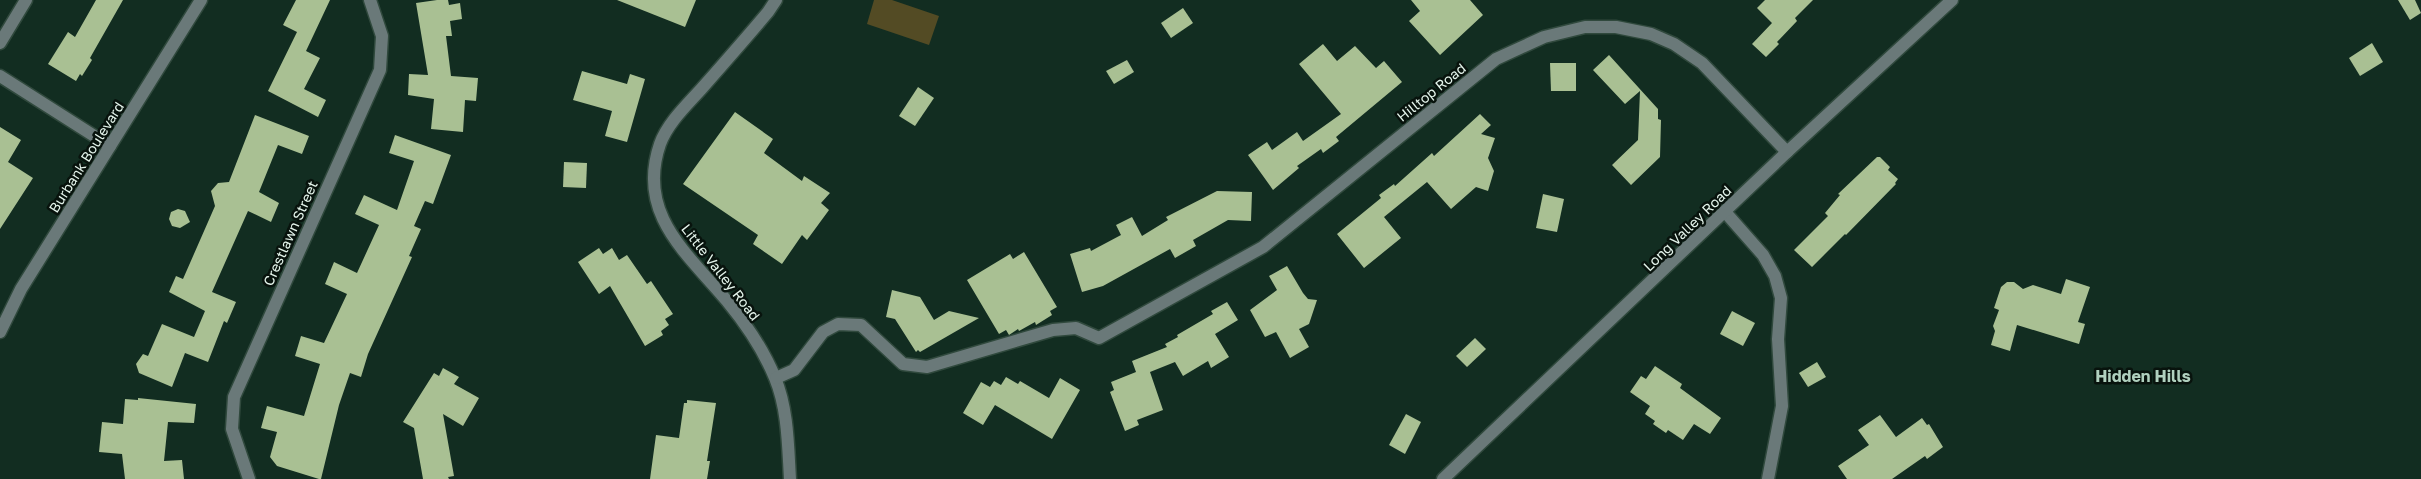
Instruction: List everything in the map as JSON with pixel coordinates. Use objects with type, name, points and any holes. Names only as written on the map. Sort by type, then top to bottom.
[{"type":"street","points":[[0,43],[26,0]]},
{"type":"street","name":"Burbank Boulevard","points":[[0,332],[21,290],[201,0]]},
{"type":"street","name":"Crestlawn Street","points":[[249,479],[232,429],[234,397],[380,70],[382,36],[370,0]]},
{"type":"street","name":"Little Valley Road","points":[[776,0],[768,12],[672,122],[660,144],[654,173],[654,192],[661,218],[676,243],[728,303],[762,352],[776,378],[787,429],[790,479]]},
{"type":"street","name":"Long Valley Road","points":[[1443,479],[1787,152],[1952,0]]},
{"type":"street","name":"Hilltop Road","points":[[776,378],[794,370],[823,332],[838,324],[861,325],[903,364],[927,367],[1054,330],[1076,328],[1099,338],[1263,247],[1496,59],[1544,37],[1585,27],[1616,27],[1651,34],[1674,44],[1702,63],[1787,152]]},
{"type":"street","points":[[0,76],[110,146]]},
{"type":"street","points":[[1726,212],[1763,255],[1775,276],[1781,298],[1778,339],[1782,406],[1768,479]]},
{"type":"shaded area","points":[[874,0],[892,0],[939,16],[929,45],[867,24]]},
{"type":"building","points":[[96,0],[123,0],[90,58],[92,60],[82,76],[80,74],[76,81],[48,64],[68,32],[75,37]]},
{"type":"building","points":[[296,0],[330,0],[306,51],[320,58],[304,89],[326,100],[318,117],[268,91],[297,32],[283,25]]},
{"type":"building","points":[[448,0],[449,5],[460,3],[462,19],[450,21],[452,36],[446,36],[451,76],[478,78],[476,101],[465,100],[463,132],[431,129],[434,99],[408,95],[409,74],[428,75],[416,3]]},
{"type":"building","points":[[617,0],[696,0],[685,27]]},
{"type":"building","points":[[1411,0],[1470,0],[1483,15],[1440,55],[1409,21],[1420,11]]},
{"type":"building","points":[[1765,0],[1813,0],[1795,18],[1797,21],[1766,57],[1752,44],[1772,23],[1757,8]]},
{"type":"building","points":[[2398,0],[2415,0],[2421,13],[2410,20]]},
{"type":"building","points":[[1183,8],[1193,23],[1171,38],[1161,23]]},
{"type":"building","points":[[2372,43],[2383,62],[2360,76],[2349,58]]},
{"type":"building","points":[[1323,44],[1337,61],[1355,46],[1376,68],[1384,61],[1402,82],[1336,137],[1339,141],[1323,153],[1321,149],[1297,166],[1299,168],[1273,190],[1248,155],[1267,142],[1272,150],[1297,132],[1303,141],[1341,114],[1299,64]]},
{"type":"building","points":[[1609,55],[1658,109],[1658,119],[1661,120],[1660,157],[1631,185],[1612,165],[1638,140],[1640,91],[1625,104],[1593,70]]},
{"type":"building","points":[[1127,60],[1134,72],[1114,84],[1106,71]]},
{"type":"building","points":[[1550,63],[1576,63],[1576,91],[1551,91]]},
{"type":"building","points":[[582,71],[627,84],[630,74],[645,79],[627,142],[605,136],[612,111],[573,100]]},
{"type":"building","points":[[918,87],[934,98],[915,126],[899,116]]},
{"type":"building","points":[[735,112],[773,139],[764,153],[802,181],[804,176],[830,193],[821,203],[829,210],[807,240],[802,235],[782,264],[753,244],[758,235],[683,184]]},
{"type":"building","points":[[1480,114],[1491,125],[1481,134],[1495,138],[1488,158],[1494,171],[1488,191],[1476,187],[1451,209],[1427,182],[1384,217],[1401,238],[1364,268],[1337,234],[1381,198],[1379,195],[1394,184],[1395,186],[1432,153],[1434,156]]},
{"type":"building","points":[[255,115],[309,136],[302,154],[278,145],[259,192],[279,203],[271,222],[248,211],[212,292],[236,302],[227,323],[224,321],[208,362],[185,353],[172,387],[139,373],[136,364],[143,354],[148,356],[162,324],[194,337],[205,311],[169,292],[176,276],[183,279],[215,206],[211,191],[218,183],[229,182]]},
{"type":"building","points":[[0,127],[21,140],[8,162],[33,178],[0,229]]},
{"type":"building","points":[[395,135],[451,155],[433,204],[425,201],[414,226],[421,229],[409,256],[412,257],[368,354],[361,377],[350,373],[339,405],[321,479],[319,479],[277,466],[270,457],[277,432],[261,428],[267,406],[304,416],[320,364],[295,356],[301,336],[324,343],[347,294],[325,284],[334,262],[357,273],[379,225],[355,214],[364,195],[397,210],[414,161],[389,153]]},
{"type":"building","points":[[1877,157],[1880,157],[1890,167],[1888,170],[1898,179],[1896,184],[1812,267],[1794,250],[1828,216],[1825,213],[1840,195],[1838,194]]},
{"type":"building","points":[[564,162],[587,163],[586,188],[563,187]]},
{"type":"building","points":[[1217,191],[1252,192],[1251,221],[1228,220],[1193,240],[1196,246],[1175,258],[1170,249],[1103,286],[1082,292],[1070,254],[1090,248],[1091,251],[1121,235],[1116,225],[1132,217],[1142,236],[1168,220],[1166,217]]},
{"type":"building","points":[[1543,194],[1564,199],[1557,232],[1536,228]]},
{"type":"building","points":[[178,209],[185,211],[190,222],[180,228],[172,226],[169,219],[171,212]]},
{"type":"building","points":[[599,248],[603,254],[612,248],[619,260],[627,255],[647,284],[651,281],[673,314],[665,319],[669,325],[661,331],[663,335],[645,346],[610,286],[599,294],[578,262]]},
{"type":"building","points":[[1024,252],[1057,307],[1050,311],[1052,315],[1036,325],[1035,322],[1009,335],[1006,330],[999,334],[967,280],[1010,254],[1013,259]]},
{"type":"building","points":[[1287,266],[1308,299],[1317,300],[1309,324],[1299,329],[1309,347],[1290,358],[1276,332],[1265,337],[1250,310],[1277,290],[1269,276]]},
{"type":"building","points":[[2066,279],[2090,287],[2078,322],[2085,324],[2079,344],[2017,325],[2010,351],[1991,345],[1995,331],[1993,326],[1999,310],[1994,308],[2001,287],[2007,282],[2014,282],[2023,289],[2033,285],[2061,294]]},
{"type":"building","points":[[892,290],[920,297],[934,320],[949,311],[979,318],[920,352],[918,350],[916,352],[895,319],[886,317]]},
{"type":"building","points":[[1227,302],[1238,320],[1215,334],[1229,357],[1211,368],[1208,361],[1183,376],[1175,362],[1150,372],[1163,410],[1137,420],[1139,425],[1125,431],[1110,392],[1114,390],[1111,382],[1136,372],[1132,361],[1167,347],[1165,344],[1178,337],[1177,335],[1213,314],[1211,311]]},
{"type":"building","points":[[1732,311],[1755,323],[1743,346],[1720,334]]},
{"type":"building","points":[[1475,338],[1486,349],[1467,367],[1456,356]]},
{"type":"building","points":[[1817,362],[1826,377],[1808,387],[1799,373]]},
{"type":"building","points":[[1655,366],[1682,384],[1680,388],[1721,418],[1710,434],[1694,424],[1683,440],[1668,430],[1666,433],[1653,424],[1655,421],[1645,414],[1650,406],[1630,392],[1641,376],[1646,379]]},
{"type":"building","points":[[443,368],[459,377],[454,384],[479,398],[463,426],[443,414],[454,476],[448,477],[449,479],[423,479],[414,428],[403,422],[434,373],[439,376]]},
{"type":"building","points":[[1006,377],[1018,384],[1020,381],[1049,398],[1060,378],[1080,390],[1052,439],[995,405],[983,425],[963,413],[981,382],[990,387],[994,381],[1001,385]]},
{"type":"building","points":[[138,398],[196,404],[194,423],[168,422],[164,461],[182,460],[184,479],[125,479],[122,454],[99,452],[102,422],[123,424],[125,399],[138,400]]},
{"type":"building","points":[[687,400],[716,403],[707,461],[710,461],[707,479],[650,479],[656,435],[679,438],[684,403],[687,403]]},
{"type":"building","points":[[1406,414],[1421,422],[1405,454],[1389,445]]},
{"type":"building","points":[[1880,415],[1896,437],[1922,418],[1927,425],[1929,424],[1943,447],[1927,459],[1925,456],[1892,479],[1847,479],[1838,466],[1869,445],[1858,430]]},
{"type":"district","name":"Hidden Hills","points":[[2143,376]]}]
